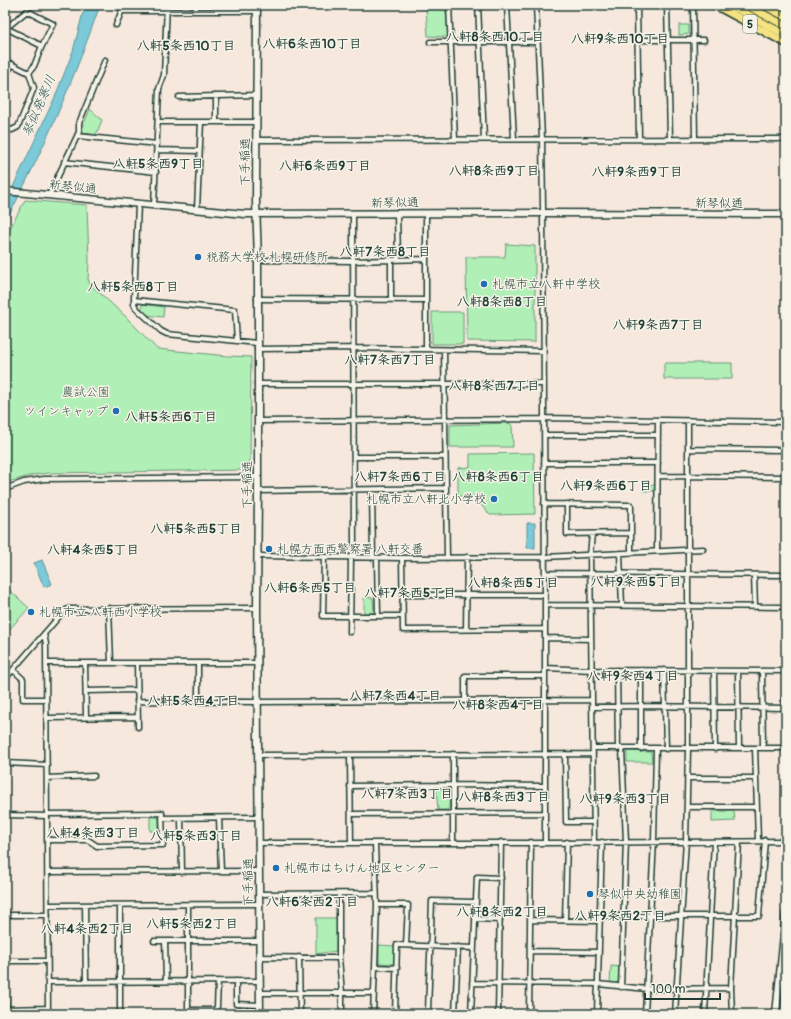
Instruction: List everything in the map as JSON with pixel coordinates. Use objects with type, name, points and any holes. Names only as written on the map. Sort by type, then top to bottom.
[{"type":"highway","name":"5","points":[[715,5],[786,43]]},
{"type":"highway","points":[[730,5],[786,35]]},
{"type":"highway","points":[[746,5],[786,26]]},
{"type":"highway","name":"5","points":[[763,5],[786,17]]},
{"type":"main road","name":"下手稲通","points":[[257,8],[257,702],[260,1014]]},
{"type":"main road","name":"新琴似通","points":[[5,191],[257,215],[543,213],[786,214]]},
{"type":"main road","points":[[776,1014],[786,914]]},
{"type":"street","points":[[116,25],[124,5]]},
{"type":"street","points":[[154,206],[159,86],[164,75],[167,5]]},
{"type":"street","points":[[196,5],[196,11]]},
{"type":"street","points":[[225,5],[225,11]]},
{"type":"street","points":[[449,5],[456,139]]},
{"type":"street","points":[[478,5],[484,139]]},
{"type":"street","points":[[507,5],[514,139]]},
{"type":"street","points":[[536,5],[542,139],[543,213],[545,842]]},
{"type":"street","points":[[636,5],[638,139]]},
{"type":"street","points":[[667,5],[670,139]]},
{"type":"street","points":[[693,5],[695,139]]},
{"type":"street","points":[[122,11],[225,11],[257,8]]},
{"type":"street","points":[[29,73],[34,66],[53,24],[27,11],[6,29],[42,46]]},
{"type":"street","points":[[637,40],[704,40]]},
{"type":"street","points":[[430,42],[538,42]]},
{"type":"street","points":[[49,195],[79,132],[79,123],[105,60]]},
{"type":"street","points":[[5,61],[29,73],[34,88],[18,127],[12,130],[5,129]]},
{"type":"street","points":[[5,77],[12,64]]},
{"type":"street","points":[[179,96],[257,95]]},
{"type":"street","points":[[216,96],[216,122]]},
{"type":"street","points":[[158,122],[256,122]]},
{"type":"street","points":[[197,209],[200,122]]},
{"type":"street","points":[[77,136],[157,144]]},
{"type":"street","points":[[256,140],[786,139]]},
{"type":"street","points":[[156,150],[199,151]]},
{"type":"street","points":[[64,162],[156,172]]},
{"type":"street","points":[[138,204],[134,300],[136,308],[161,331],[167,334],[236,341],[257,346],[543,351]]},
{"type":"street","points":[[397,214],[398,260]]},
{"type":"street","points":[[426,214],[426,349]]},
{"type":"street","points":[[350,632],[354,490],[353,215]]},
{"type":"street","points":[[258,260],[353,261],[426,259]]},
{"type":"street","points":[[391,260],[391,300]]},
{"type":"street","points":[[257,299],[426,300]]},
{"type":"street","points":[[134,300],[235,310],[236,341]]},
{"type":"street","points":[[444,350],[447,558]]},
{"type":"street","points":[[257,384],[543,384]]},
{"type":"street","points":[[258,421],[543,419],[786,422]]},
{"type":"street","points":[[657,551],[658,420]]},
{"type":"street","points":[[675,1014],[687,808],[689,607],[688,421]]},
{"type":"street","points":[[544,435],[658,435]]},
{"type":"street","points":[[689,449],[786,450]]},
{"type":"street","points":[[354,457],[445,457]]},
{"type":"street","points":[[544,463],[658,463]]},
{"type":"street","points":[[658,476],[786,477]]},
{"type":"street","points":[[5,489],[24,482],[44,479],[258,477]]},
{"type":"street","points":[[258,491],[446,488]]},
{"type":"street","points":[[372,490],[378,616]]},
{"type":"street","points":[[544,504],[631,505],[631,553]]},
{"type":"street","points":[[567,504],[567,534],[631,533]]},
{"type":"street","points":[[592,534],[590,555],[594,842]]},
{"type":"street","points":[[257,556],[402,558],[545,557],[703,549]]},
{"type":"street","points":[[620,553],[622,606]]},
{"type":"street","points":[[324,557],[323,616],[403,616]]},
{"type":"street","points":[[466,629],[467,557]]},
{"type":"street","points":[[402,558],[403,630],[545,629]]},
{"type":"street","points":[[545,573],[786,575]]},
{"type":"street","points":[[754,575],[755,607]]},
{"type":"street","points":[[402,595],[545,595]]},
{"type":"street","points":[[545,605],[786,607]]},
{"type":"street","points":[[5,679],[68,608],[257,608]]},
{"type":"street","points":[[109,608],[111,663]]},
{"type":"street","points":[[44,634],[46,644],[48,1014]]},
{"type":"street","points":[[545,638],[591,639]]},
{"type":"street","points":[[46,663],[257,663]]},
{"type":"street","points":[[85,663],[86,717]]},
{"type":"street","points":[[137,663],[138,728]]},
{"type":"street","points":[[198,663],[198,701]]},
{"type":"street","points":[[545,668],[592,670],[786,671],[786,748],[593,748]]},
{"type":"street","points":[[13,670],[23,678],[23,698],[46,699]]},
{"type":"street","points":[[617,670],[617,707],[626,841],[621,987]]},
{"type":"street","points":[[641,670],[641,749]]},
{"type":"street","points":[[664,670],[666,749]]},
{"type":"street","points":[[714,671],[715,749]]},
{"type":"street","points":[[738,671],[739,748]]},
{"type":"street","points":[[762,671],[763,748]]},
{"type":"street","points":[[465,701],[465,676],[545,676]]},
{"type":"street","points":[[86,691],[137,690]]},
{"type":"street","points":[[137,701],[257,702],[592,700]]},
{"type":"street","points":[[592,707],[640,706],[785,708]]},
{"type":"street","points":[[46,718],[138,717]]},
{"type":"street","points":[[755,748],[758,840]]},
{"type":"street","points":[[645,1014],[651,916],[656,749]]},
{"type":"street","points":[[453,754],[453,842]]},
{"type":"street","points":[[564,754],[566,822],[593,822]]},
{"type":"street","points":[[258,755],[593,754]]},
{"type":"street","points":[[350,755],[351,843]]},
{"type":"street","points":[[5,763],[47,765]]},
{"type":"street","points":[[47,778],[94,776]]},
{"type":"street","points":[[687,778],[756,778]]},
{"type":"street","points":[[350,786],[545,786]]},
{"type":"street","points":[[687,808],[757,807]]},
{"type":"street","points":[[351,814],[453,812],[545,813]]},
{"type":"street","points":[[5,815],[162,813],[163,845],[97,846],[88,840],[47,840]]},
{"type":"street","points":[[162,818],[258,817]]},
{"type":"street","points":[[181,818],[182,872]]},
{"type":"street","points":[[219,818],[221,872]]},
{"type":"street","points":[[530,920],[566,920],[624,916],[759,916],[765,840]]},
{"type":"street","points":[[258,843],[786,841]]},
{"type":"street","points":[[498,1014],[501,842]]},
{"type":"street","points":[[529,1014],[531,842]]},
{"type":"street","points":[[566,920],[567,842]]},
{"type":"street","points":[[597,1014],[602,842]]},
{"type":"street","points":[[705,1014],[714,842]]},
{"type":"street","points":[[732,1014],[731,988],[739,842]]},
{"type":"street","points":[[373,1014],[373,993],[376,967],[377,905],[375,843]]},
{"type":"street","points":[[48,872],[259,871]]},
{"type":"street","points":[[471,1014],[477,877],[501,878]]},
{"type":"street","points":[[259,894],[376,893]]},
{"type":"street","points":[[339,894],[339,958],[342,1014]]},
{"type":"street","points":[[426,1014],[428,1011],[432,901],[475,902]]},
{"type":"street","points":[[48,905],[259,904]]},
{"type":"street","points":[[86,905],[86,982]]},
{"type":"street","points":[[120,905],[120,1014]]},
{"type":"street","points":[[188,905],[188,1012],[214,1012],[218,1007],[218,981]]},
{"type":"street","points":[[377,905],[408,905],[406,945]]},
{"type":"street","points":[[5,916],[48,915]]},
{"type":"street","points":[[475,919],[500,920]]},
{"type":"street","points":[[154,941],[259,941]]},
{"type":"street","points":[[165,941],[166,981]]},
{"type":"street","points":[[395,1014],[397,945],[473,948]]},
{"type":"street","points":[[455,1014],[458,947]]},
{"type":"street","points":[[530,951],[599,952]]},
{"type":"street","points":[[259,957],[339,958]]},
{"type":"street","points":[[299,957],[300,1014]]},
{"type":"street","points":[[5,961],[48,961]]},
{"type":"street","points":[[376,967],[397,968]]},
{"type":"street","points":[[5,968],[6,1009],[48,1008]]},
{"type":"street","points":[[236,981],[236,1004],[260,1005]]},
{"type":"street","points":[[48,982],[260,981]]},
{"type":"street","points":[[472,983],[499,984],[529,982],[598,984],[647,989],[731,988]]},
{"type":"street","points":[[260,993],[373,993]]},
{"type":"green space","points":[[426,9],[446,9],[448,35],[446,37],[428,36]]},
{"type":"green space","points":[[679,25],[689,25],[689,34],[679,35]]},
{"type":"green space","points":[[90,109],[102,120],[96,135],[84,133],[82,129]]},
{"type":"green space","name":"農試公園","points":[[25,200],[87,205],[89,262],[88,279],[90,284],[125,316],[157,349],[251,357],[250,465],[246,470],[48,473],[33,475],[5,483],[5,238]]},
{"type":"green space","points":[[506,244],[535,246],[535,342],[467,341],[466,257],[505,257]]},
{"type":"green space","points":[[142,304],[164,307],[163,317],[146,315],[142,309]]},
{"type":"green space","points":[[432,312],[463,312],[463,344],[432,344]]},
{"type":"green space","points":[[664,363],[732,363],[732,379],[664,379]]},
{"type":"green space","points":[[509,423],[512,425],[513,447],[450,447],[450,425]]},
{"type":"green space","points":[[534,453],[535,514],[490,515],[473,496],[458,496],[458,468],[470,467],[470,454]]},
{"type":"green space","points":[[786,453],[786,474],[781,474],[781,454]]},
{"type":"green space","points":[[644,484],[655,485],[654,491],[643,491]]},
{"type":"green space","points":[[5,586],[29,608],[5,634]]},
{"type":"green space","points":[[364,597],[373,598],[373,613],[364,613]]},
{"type":"green space","points":[[627,751],[651,752],[652,762],[627,762]]},
{"type":"green space","points":[[436,788],[448,788],[450,790],[449,808],[447,810],[438,810]]},
{"type":"green space","points":[[712,811],[734,811],[735,821],[712,822]]},
{"type":"green space","points":[[150,817],[159,817],[159,831],[150,831]]},
{"type":"green space","points":[[316,918],[337,918],[336,951],[316,954]]},
{"type":"green space","points":[[379,945],[395,946],[394,964],[379,963]]},
{"type":"green space","points":[[611,966],[621,967],[620,985],[610,984]]},
{"type":"water","points":[[85,5],[100,5],[57,116],[5,223],[5,204],[55,97],[73,51]]},
{"type":"water","points":[[527,523],[535,523],[535,548],[527,548]]},
{"type":"water","points":[[42,560],[52,584],[44,587],[34,563]]},
{"type":"place","name":"税務大学校 札幌研修所","points":[[198,257]]},
{"type":"place","name":"札幌市立八軒中学校","points":[[484,284]]},
{"type":"place","name":"ツインキャップ","points":[[116,411]]},
{"type":"place","name":"札幌市立八軒北小学校","points":[[494,499]]},
{"type":"place","name":"札幌方面西警察署 八軒交番","points":[[269,549]]},
{"type":"place","name":"札幌市立 八軒西小学校","points":[[31,612]]},
{"type":"place","name":"札幌市はちけん地区センター","points":[[276,868]]},
{"type":"place","name":"琴似中央幼稚園","points":[[590,894]]},
{"type":"district","name":"八軒8条西10丁目","points":[[495,37]]},
{"type":"district","name":"八軒9条西10丁目","points":[[620,39]]},
{"type":"district","name":"八軒6条西10丁目","points":[[312,44]]},
{"type":"district","name":"八軒5条西10丁目","points":[[186,46]]},
{"type":"district","name":"八軒5条西9丁目","points":[[158,164]]},
{"type":"district","name":"八軒6条西9丁目","points":[[325,166]]},
{"type":"district","name":"八軒8条西9丁目","points":[[494,171]]},
{"type":"district","name":"八軒9条西9丁目","points":[[637,172]]},
{"type":"district","name":"八軒7条西8丁目","points":[[385,252]]},
{"type":"district","name":"八軒5条西8丁目","points":[[133,287]]},
{"type":"district","name":"八軒8条西8丁目","points":[[502,302]]},
{"type":"district","name":"八軒9条西7丁目","points":[[658,325]]},
{"type":"district","name":"八軒7条西7丁目","points":[[390,360]]},
{"type":"district","name":"八軒8条西7丁目","points":[[494,386]]},
{"type":"district","name":"八軒5条西6丁目","points":[[171,417]]},
{"type":"district","name":"八軒7条西6丁目","points":[[400,477]]},
{"type":"district","name":"八軒8条西6丁目","points":[[498,477]]},
{"type":"district","name":"八軒9条西6丁目","points":[[606,486]]},
{"type":"district","name":"八軒5条西5丁目","points":[[196,529]]},
{"type":"district","name":"八軒4条西5丁目","points":[[93,550]]},
{"type":"district","name":"八軒9条西5丁目","points":[[636,582]]},
{"type":"district","name":"八軒8条西5丁目","points":[[513,583]]},
{"type":"district","name":"八軒6条西5丁目","points":[[310,588]]},
{"type":"district","name":"八軒7条西5丁目","points":[[410,593]]},
{"type":"district","name":"八軒9条西4丁目","points":[[633,676]]},
{"type":"district","name":"八軒7条西4丁目","points":[[395,696]]},
{"type":"district","name":"八軒5条西4丁目","points":[[193,701]]},
{"type":"district","name":"八軒8条西4丁目","points":[[498,705]]},
{"type":"district","name":"八軒7条西3丁目","points":[[407,794]]},
{"type":"district","name":"八軒8条西3丁目","points":[[504,797]]},
{"type":"district","name":"八軒9条西3丁目","points":[[625,799]]},
{"type":"district","name":"八軒4条西3丁目","points":[[93,833]]},
{"type":"district","name":"八軒5条西3丁目","points":[[196,836]]},
{"type":"district","name":"八軒6条西2丁目","points":[[312,902]]},
{"type":"district","name":"八軒8条西2丁目","points":[[502,912]]},
{"type":"district","name":"八軒9条西2丁目","points":[[620,916]]},
{"type":"district","name":"八軒5条西2丁目","points":[[192,924]]},
{"type":"district","name":"八軒4条西2丁目","points":[[87,929]]},
{"type":"water label","name":"琴似発寒川","points":[[39,106]]}]
